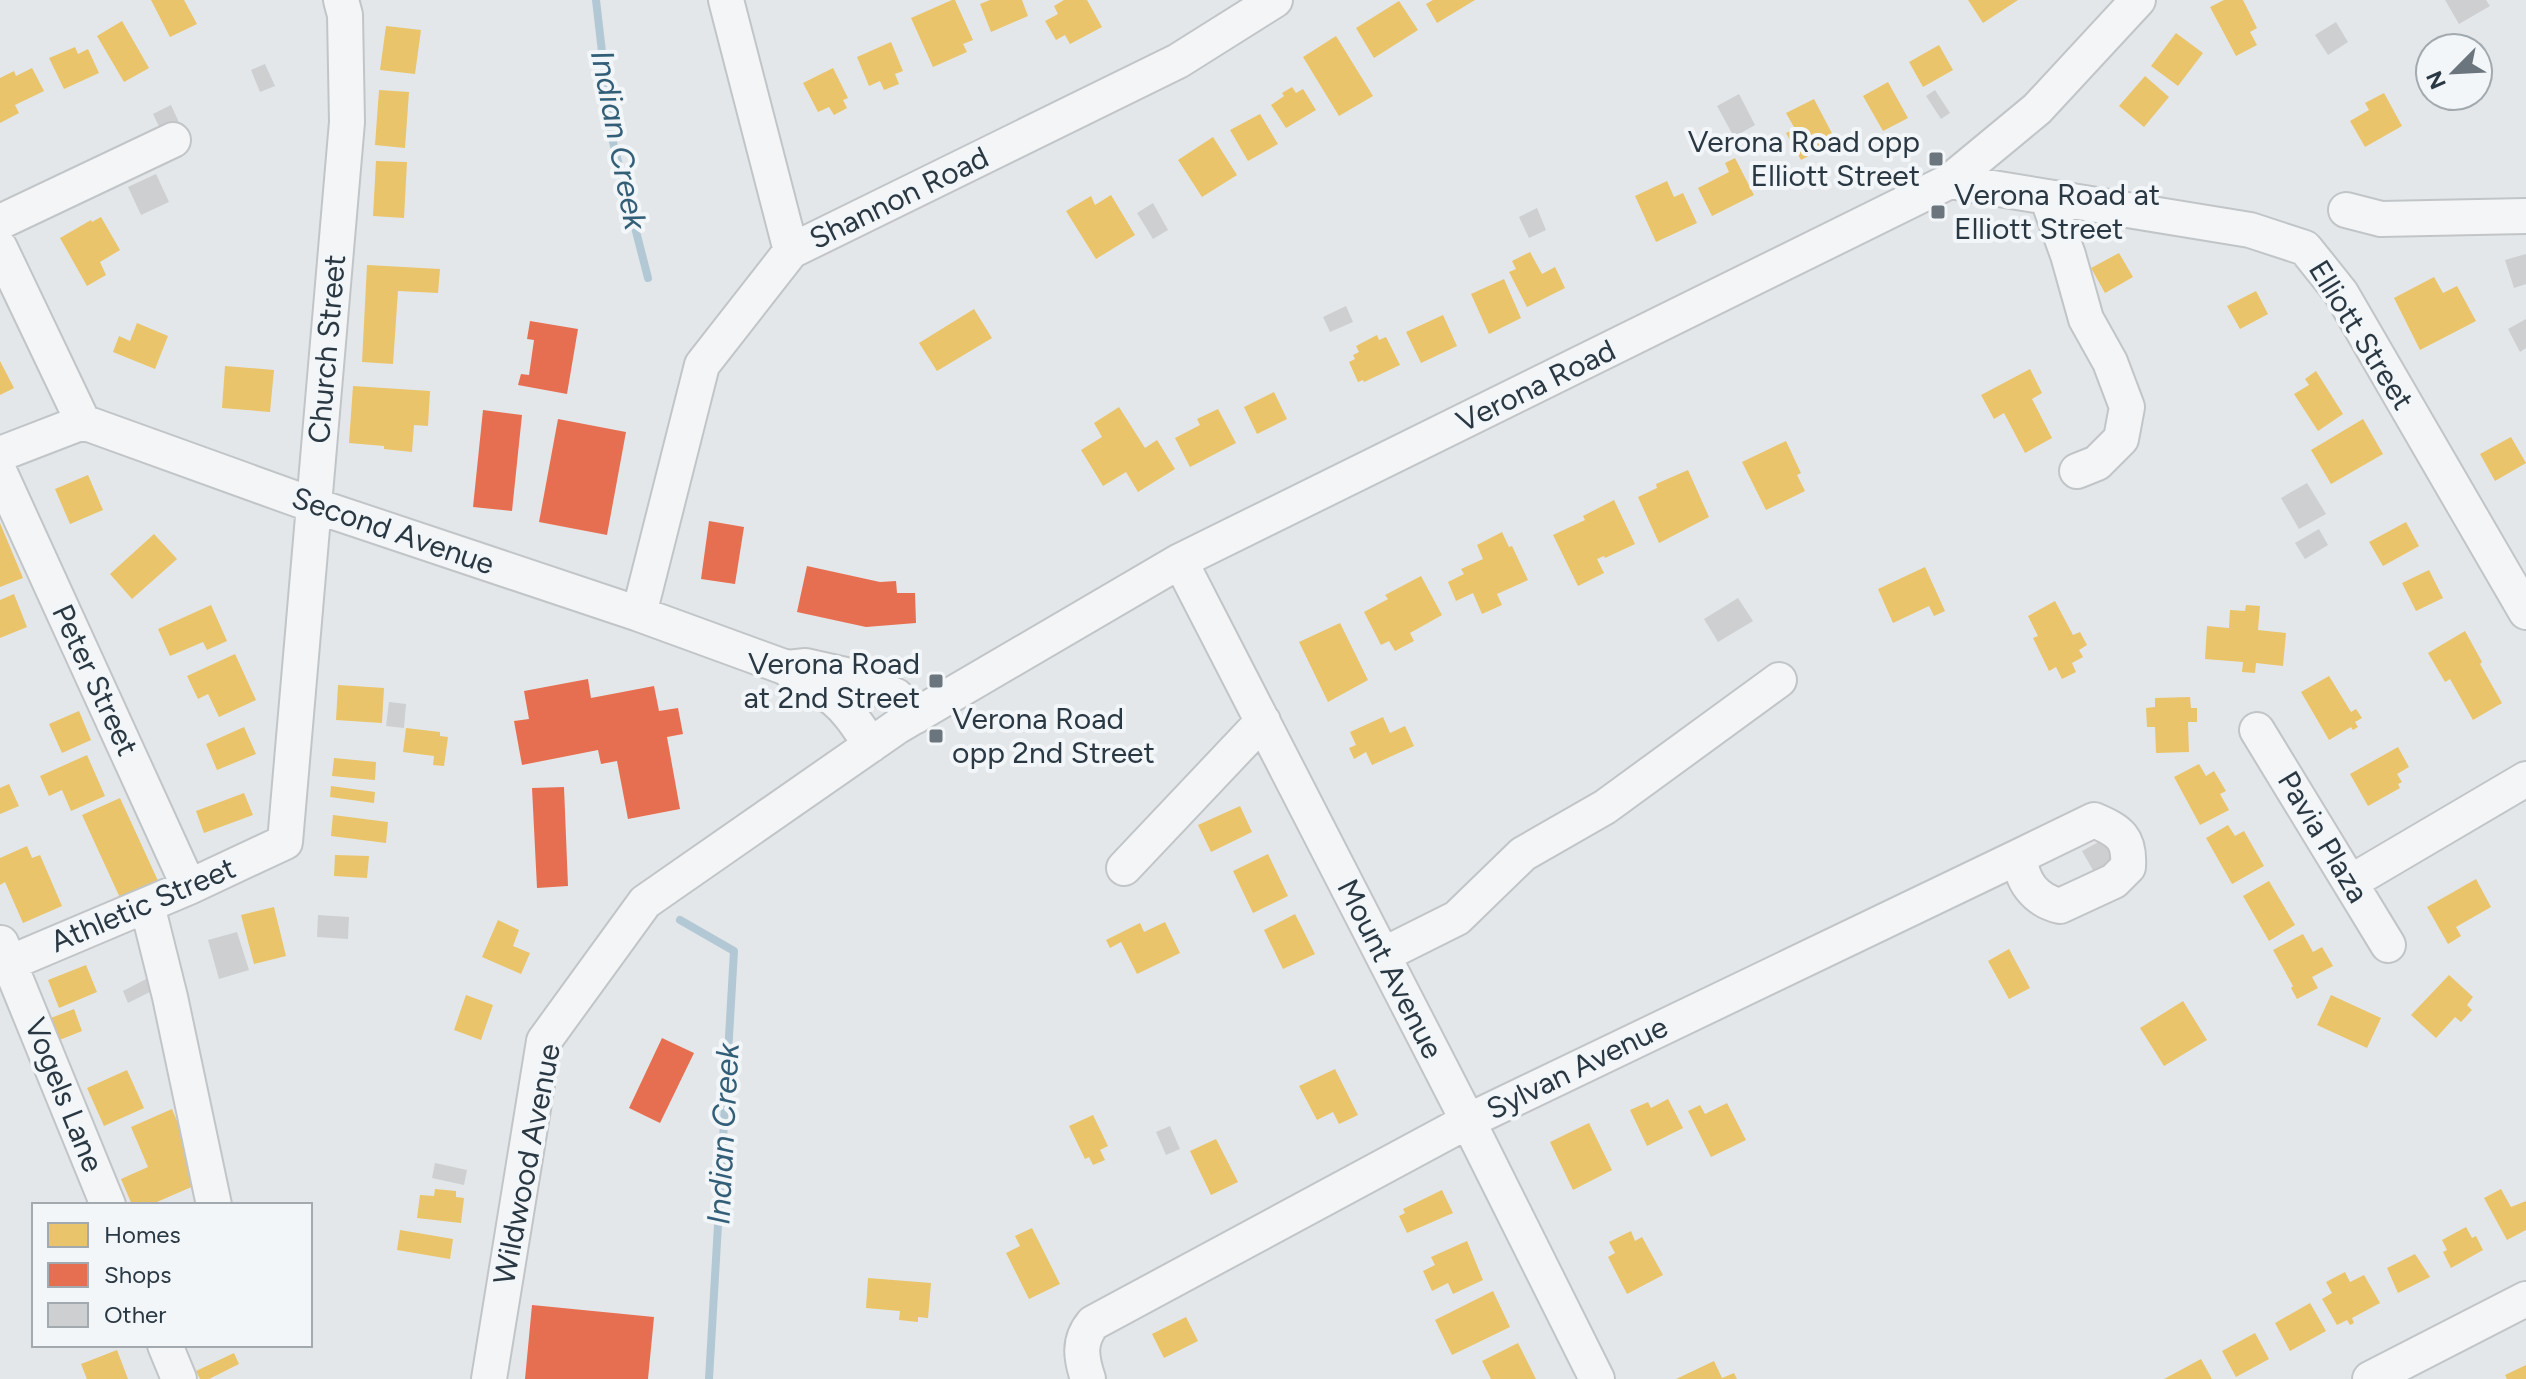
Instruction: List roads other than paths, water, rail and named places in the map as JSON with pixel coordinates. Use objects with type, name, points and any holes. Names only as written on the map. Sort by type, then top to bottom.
[{"type":"street","name":"Church Street","points":[[285,842],[347,122],[345,15],[341,0]]},
{"type":"street","points":[[726,0],[791,251]]},
{"type":"street","name":"Shannon Road","points":[[639,614],[702,365],[791,251],[1178,61],[1275,0]]},
{"type":"street","name":"Verona Road","points":[[907,721],[1180,561],[1950,181],[2037,109],[2138,0]]},
{"type":"street","points":[[0,222],[173,140]]},
{"type":"street","name":"Elliott Street","points":[[1950,181],[2250,230],[2305,248],[2341,293],[2526,612]]},
{"type":"street","points":[[2047,197],[2086,319],[2110,362],[2127,407],[2121,439],[2097,463],[2077,471]]},
{"type":"street","points":[[2346,210],[2381,219],[2526,216]]},
{"type":"street","points":[[0,248],[83,422],[0,454]]},
{"type":"street","name":"Second Avenue","points":[[83,422],[313,505],[639,614],[787,668],[806,666],[846,675],[896,696],[907,721]]},
{"type":"street","name":"Peter Street","points":[[0,473],[189,887]]},
{"type":"street","name":"Mount Avenue","points":[[1180,561],[1597,1379]]},
{"type":"street","name":"Second Avenue","points":[[787,668],[800,682],[832,697],[855,719],[871,745]]},
{"type":"street","points":[[1383,955],[1457,918],[1523,854],[1605,807],[1779,680]]},
{"type":"street","name":"Wildwood Avenue","points":[[489,1379],[544,1041],[645,902],[907,721]]},
{"type":"street","points":[[1124,868],[1263,721]]},
{"type":"street","name":"Pavia Plaza","points":[[2257,730],[2388,945]]},
{"type":"street","points":[[2351,882],[2526,779]]},
{"type":"street","name":"Sylvan Avenue","points":[[1085,1363],[1086,1331],[1093,1323],[1468,1121],[2094,820],[2123,837],[2129,851],[2128,867],[2114,881],[2060,906],[2047,903],[2023,879],[2020,856]]},
{"type":"street","name":"Athletic Street","points":[[3,957],[147,905],[285,842]]},
{"type":"street","points":[[147,905],[177,1028],[214,1203]]},
{"type":"street","name":"Vogels Lane","points":[[3,957],[107,1203]]},
{"type":"street","points":[[2370,1379],[2526,1299]]},
{"type":"street","points":[[166,1347],[179,1379]]},
{"type":"waterway","name":"Indian Creek","points":[[596,0],[612,138],[648,278]]},
{"type":"waterway","name":"Indian Creek","points":[[680,920],[734,951],[709,1379]]},
{"type":"place","name":"Verona Road opp Elliott Street","points":[[1936,159]]},
{"type":"place","name":"Verona Road at Elliott Street","points":[[1938,212]]},
{"type":"place","name":"Verona Road at 2nd Street","points":[[936,681]]},
{"type":"place","name":"Verona Road opp 2nd Street","points":[[936,736]]}]
